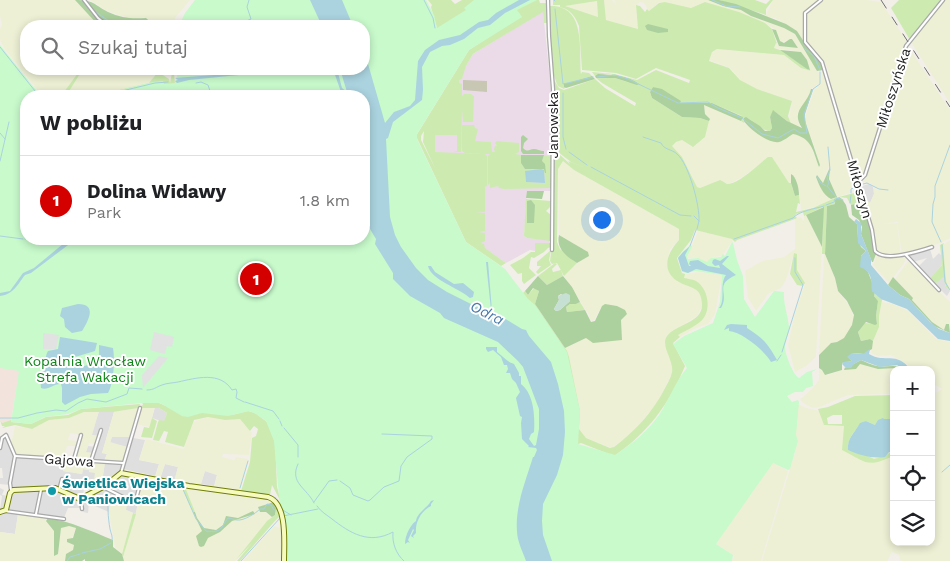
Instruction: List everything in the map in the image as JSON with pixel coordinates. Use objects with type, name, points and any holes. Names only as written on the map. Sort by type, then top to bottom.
[{"type":"street","points":[[84,0],[100,20]]},
{"type":"street","name":"Janowska","points":[[548,0],[548,30],[553,89],[552,250]]},
{"type":"street","name":"Miłoszyn","points":[[820,0],[805,13],[805,40],[822,61],[872,230],[875,251],[880,255],[906,255],[932,247]]},
{"type":"street","name":"Miłoszyńska","points":[[858,183],[865,175],[906,46],[943,0]]},
{"type":"street","points":[[906,255],[939,290]]},
{"type":"street","points":[[12,490],[59,490],[81,498],[103,487],[121,473],[140,408]]},
{"type":"street","points":[[91,461],[101,430]]},
{"type":"street","points":[[0,448],[2,438],[6,435],[15,456],[10,483],[12,490],[5,511]]},
{"type":"street","points":[[74,459],[81,435]]},
{"type":"street","name":"Gajowa","points":[[15,456],[123,464]]},
{"type":"street","points":[[121,473],[273,499],[282,516],[284,561]]},
{"type":"street","points":[[103,487],[135,503],[142,477]]},
{"type":"street","points":[[59,490],[62,479]]},
{"type":"street","points":[[36,514],[41,489]]},
{"type":"street","points":[[81,498],[82,509]]},
{"type":"street","points":[[0,512],[36,514],[64,519]]},
{"type":"shaded area","points":[[0,0],[75,0],[93,20],[20,20],[20,68],[0,40],[2,25]]},
{"type":"shaded area","points":[[90,0],[190,0],[175,20],[149,20],[144,17],[134,19],[105,10]]},
{"type":"shaded area","points":[[604,0],[612,0],[616,4],[614,0],[708,0],[741,10],[795,34],[819,73],[819,84],[811,89],[809,96],[797,114],[799,125],[802,129],[791,124],[789,119],[792,101],[743,83],[730,68],[709,60],[712,52],[717,49],[784,55],[801,68],[810,71],[807,60],[801,52],[774,48],[776,43],[779,46],[798,48],[792,39],[782,42],[779,40],[776,30],[765,23],[705,2],[691,8],[665,2],[658,3],[649,11],[644,3],[640,2],[636,6],[638,29],[606,20]]},
{"type":"shaded area","points":[[773,0],[818,0],[803,12],[803,40],[797,31],[775,18],[765,17]]},
{"type":"shaded area","points":[[823,0],[868,0],[881,2],[907,42],[865,175],[859,181],[832,93],[828,70],[825,62],[807,44],[806,39],[807,13]]},
{"type":"shaded area","points":[[944,0],[950,0],[950,103],[911,42]]},
{"type":"shaded area","points":[[597,1],[598,17],[564,6]]},
{"type":"shaded area","points":[[543,11],[551,90],[550,191],[527,191],[524,236],[527,238],[549,240],[549,243],[535,243],[535,251],[530,250],[506,263],[470,238],[425,133],[473,54]]},
{"type":"shaded area","points":[[907,45],[950,110],[950,238],[902,255],[897,222],[883,224],[897,223],[901,255],[880,254],[875,251],[874,231],[864,202],[866,200],[870,203],[874,194],[874,188],[879,190],[889,190],[879,189],[870,183],[862,182],[866,176]]},
{"type":"shaded area","points":[[821,72],[824,72],[854,172],[856,185],[850,189],[850,193],[837,197],[829,179],[829,166],[823,183],[817,175],[816,177],[820,187],[827,197],[831,199],[819,206],[801,210],[799,190],[792,180],[789,183],[769,157],[744,176],[728,184],[720,180],[700,188],[697,187],[690,172],[672,146],[682,140],[692,147],[698,141],[704,139],[709,118],[705,114],[704,105],[741,121],[765,138],[782,141],[793,134],[805,137],[820,167],[813,142],[805,124],[805,117],[814,90],[820,85]]},
{"type":"shaded area","points":[[25,75],[156,75],[149,83],[122,90],[37,90]]},
{"type":"shaded area","points":[[463,80],[487,81],[487,92],[463,90]]},
{"type":"shaded area","points":[[563,161],[574,170],[679,229],[679,240],[670,249],[668,258],[669,271],[679,282],[698,291],[703,304],[697,316],[667,335],[665,345],[673,362],[672,374],[657,403],[634,431],[612,448],[586,438],[579,429],[580,411],[569,357],[565,348],[586,338],[621,327],[621,320],[624,317],[602,306],[594,320],[591,321],[564,276],[587,257],[588,252],[559,235],[558,169]]},
{"type":"shaded area","points":[[869,184],[873,187],[874,194],[870,203],[864,199],[859,187]]},
{"type":"shaded area","points":[[806,215],[822,247],[816,357],[806,366],[795,372],[788,345],[794,317],[805,283],[798,274],[794,253],[786,280],[781,288],[768,294],[756,311],[748,298],[745,271],[762,261],[784,257],[795,249],[795,219],[800,217],[804,221],[804,216]]},
{"type":"shaded area","points":[[698,231],[733,240],[722,256],[713,257],[709,263],[695,258],[687,258]]},
{"type":"shaded area","points":[[950,240],[950,289],[946,281],[943,245]]},
{"type":"shaded area","points":[[930,249],[933,259],[939,253],[942,256],[942,265],[929,279],[918,267],[927,258],[913,262],[908,258],[911,255]]},
{"type":"shaded area","points":[[824,254],[835,278],[838,291],[851,308],[854,319],[844,339],[831,343],[819,355]]},
{"type":"shaded area","points":[[877,255],[906,257],[904,263],[889,283],[873,265]]},
{"type":"shaded area","points":[[908,261],[950,302],[950,324],[948,323],[944,330],[932,322],[895,279]]},
{"type":"shaded area","points":[[699,272],[722,275],[715,314],[708,324],[680,337],[678,335],[700,322],[708,308],[704,290],[699,284],[684,278],[685,274]]},
{"type":"shaded area","points":[[943,276],[946,287],[950,291],[947,296],[935,284]]},
{"type":"shaded area","points":[[566,293],[570,295],[570,301],[560,310],[556,311],[554,309],[559,300],[558,296]]},
{"type":"shaded area","points":[[882,302],[893,304],[908,311],[936,339],[950,342],[950,561],[901,561],[899,555],[892,552],[887,561],[762,561],[796,449],[795,431],[798,404],[820,411],[824,425],[844,426],[890,453],[890,546],[935,546],[935,393],[942,389],[935,385],[935,366],[910,366],[891,355],[878,356],[871,353],[873,341],[879,327],[879,311]]},
{"type":"shaded area","points":[[154,332],[174,337],[172,347],[167,346],[165,354],[150,350]]},
{"type":"shaded area","points":[[43,333],[59,335],[56,349],[43,349]]},
{"type":"shaded area","points":[[159,356],[168,358],[143,388],[142,375]]},
{"type":"shaded area","points":[[860,364],[878,369],[890,368],[890,394],[848,395],[817,408],[810,407],[800,399],[819,380],[819,368],[827,375],[842,370],[850,370]]},
{"type":"shaded area","points":[[0,366],[20,369],[11,420],[2,423],[0,420]]},
{"type":"shaded area","points":[[155,407],[167,413],[164,422],[152,418]]},
{"type":"shaded area","points":[[155,407],[149,427],[137,424],[142,408]]},
{"type":"shaded area","points":[[138,408],[130,437],[112,437],[110,442],[127,447],[122,463],[104,461],[107,454],[102,453],[114,412]]},
{"type":"shaded area","points":[[99,411],[114,412],[102,453],[107,454],[104,461],[91,460],[86,452],[88,446],[96,447],[99,436],[91,435]]},
{"type":"shaded area","points":[[99,411],[92,435],[98,436],[96,444],[89,443],[86,452],[93,453],[90,460],[75,459],[82,435],[70,433],[68,440],[79,441],[77,446],[67,446],[63,458],[16,456],[11,444],[15,426],[32,429],[49,420],[69,418],[84,412]]},
{"type":"shaded area","points":[[208,417],[240,419],[252,433],[249,455],[223,454],[222,457],[234,460],[236,457],[248,459],[239,491],[214,488],[217,475],[205,471],[200,486],[174,482],[178,467],[165,464],[160,479],[155,478],[159,464],[139,460],[146,439],[184,449],[192,422]]},
{"type":"shaded area","points":[[5,436],[14,456],[9,485],[0,484],[0,478],[3,478],[2,468],[0,468],[0,451],[3,437]]},
{"type":"shaded area","points":[[112,437],[130,437],[127,447],[110,443]]},
{"type":"shaded area","points":[[133,438],[145,440],[139,460],[159,464],[155,476],[123,469]]},
{"type":"shaded area","points":[[16,457],[65,460],[63,471],[82,474],[83,469],[89,470],[95,472],[102,482],[105,462],[122,464],[120,470],[105,485],[91,491],[84,487],[83,496],[80,498],[56,487],[10,487]]},
{"type":"shaded area","points":[[65,460],[105,462],[102,482],[94,480],[95,473],[89,472],[89,470],[83,469],[82,474],[63,471]]},
{"type":"shaded area","points":[[772,462],[788,471],[761,561],[732,561],[733,555],[716,544]]},
{"type":"shaded area","points":[[165,464],[178,467],[174,482],[160,479]]},
{"type":"shaded area","points":[[205,471],[217,475],[214,486],[201,484]]},
{"type":"shaded area","points":[[121,474],[141,479],[136,514],[126,510],[117,502],[114,504],[110,502],[109,512],[95,506],[93,502],[89,502],[88,513],[83,512],[83,508],[68,508],[64,518],[7,510],[13,491],[56,489],[81,500]]},
{"type":"shaded area","points":[[142,479],[182,487],[268,499],[273,502],[258,507],[272,517],[235,561],[124,561],[123,557],[138,505],[137,500]]},
{"type":"shaded area","points":[[0,488],[4,490],[2,495],[8,496],[5,510],[0,510],[2,496],[0,495]]},
{"type":"shaded area","points":[[120,497],[128,501],[126,510],[133,513],[122,554],[115,547],[109,513],[110,502],[117,502]]},
{"type":"shaded area","points":[[0,512],[18,514],[15,534],[0,532]]},
{"type":"shaded area","points":[[18,514],[47,518],[50,527],[54,531],[54,555],[58,554],[61,527],[69,526],[76,528],[70,543],[74,545],[73,550],[66,554],[65,561],[0,561],[0,532],[15,534]]},
{"type":"shaded area","points":[[274,526],[282,528],[282,561],[243,561]]},
{"type":"green space","points":[[75,0],[90,2],[122,17],[146,18],[148,20],[93,20]]},
{"type":"green space","name":"Kopalnia Wrocław Strefa Wakacji","points":[[195,0],[426,0],[434,15],[437,28],[466,10],[464,8],[474,0],[537,0],[517,10],[522,17],[469,50],[417,134],[417,139],[466,242],[505,269],[528,299],[535,305],[567,352],[580,411],[578,444],[615,455],[639,437],[659,415],[687,368],[673,344],[684,336],[713,323],[720,302],[722,275],[695,271],[682,272],[678,257],[691,244],[692,247],[687,257],[688,259],[698,258],[707,262],[711,258],[721,257],[723,254],[725,256],[733,243],[743,276],[744,299],[755,317],[774,291],[784,292],[789,327],[785,347],[790,364],[794,373],[799,378],[807,372],[817,369],[812,372],[813,386],[806,388],[803,392],[795,392],[787,396],[792,402],[798,400],[799,402],[796,435],[798,441],[790,469],[788,470],[773,463],[716,544],[733,555],[732,561],[285,561],[274,441],[266,421],[256,414],[249,411],[228,416],[202,413],[188,417],[182,416],[160,403],[142,403],[81,409],[68,414],[45,417],[31,424],[11,422],[19,371],[0,368],[0,45],[20,70],[20,75],[24,75],[36,90],[20,90],[20,245],[370,245],[370,90],[120,90],[153,82],[175,83],[177,75],[370,75],[370,20],[182,20]]},
{"type":"green space","points":[[428,0],[451,0],[455,4],[462,0],[484,0],[397,106],[437,28],[432,5]]},
{"type":"green space","points":[[530,0],[539,0],[540,3],[547,3],[548,0],[547,23],[544,23],[543,12],[473,54],[466,66],[459,83],[462,84],[462,96],[464,94],[471,94],[474,96],[473,122],[463,122],[462,109],[461,152],[454,152],[457,151],[457,135],[435,135],[435,152],[483,154],[465,153],[462,151],[462,125],[474,125],[478,129],[475,141],[491,142],[492,152],[495,152],[495,146],[497,146],[495,143],[497,141],[519,143],[519,152],[515,154],[521,155],[521,163],[525,169],[544,169],[542,161],[544,155],[552,157],[551,188],[504,189],[498,186],[490,188],[490,183],[488,185],[488,156],[490,154],[485,154],[487,156],[487,186],[485,187],[485,212],[476,213],[485,213],[485,231],[479,232],[485,233],[485,241],[481,243],[506,263],[501,266],[466,242],[416,136],[469,50],[516,20],[493,22]],"holes":[[[424,131],[423,142],[435,168],[421,140]],[[544,170],[545,183],[526,182],[525,172]]]},
{"type":"green space","points":[[553,0],[604,0],[606,20],[638,29],[636,5],[640,6],[645,12],[659,3],[665,2],[691,8],[705,2],[739,12],[765,23],[772,29],[777,44],[774,48],[811,71],[801,68],[784,55],[717,49],[712,52],[709,61],[729,68],[740,80],[757,89],[792,101],[788,116],[791,124],[774,111],[770,117],[772,128],[770,131],[767,131],[747,118],[744,123],[741,121],[742,116],[712,103],[680,103],[680,101],[668,93],[653,87],[650,92],[652,98],[682,117],[700,118],[709,121],[705,137],[693,147],[682,140],[672,146],[682,157],[697,187],[700,188],[720,180],[727,184],[737,181],[768,157],[772,157],[789,183],[791,183],[795,196],[799,195],[800,204],[798,203],[796,212],[813,208],[838,198],[835,204],[827,206],[825,254],[822,254],[823,207],[804,216],[803,212],[796,214],[797,218],[795,219],[735,242],[732,239],[695,230],[691,240],[677,258],[682,273],[685,274],[684,278],[696,281],[704,289],[708,306],[707,312],[700,322],[678,335],[680,337],[673,343],[685,366],[665,405],[637,438],[614,456],[581,443],[578,444],[523,293],[525,291],[528,295],[534,288],[539,291],[535,304],[567,351],[580,411],[579,429],[586,438],[610,448],[614,447],[636,428],[659,398],[672,372],[665,340],[671,332],[694,319],[701,310],[702,304],[700,294],[695,289],[673,278],[667,267],[671,250],[679,240],[679,229],[574,170],[563,161],[558,169],[557,242],[560,249],[577,263],[564,276],[557,263],[552,264],[550,261],[554,232],[554,152],[570,164],[568,161],[586,168],[571,162],[554,149],[554,80],[559,88],[564,90],[595,79],[605,88],[635,106],[636,103],[596,78],[615,78],[630,83],[608,74],[595,76],[592,72],[614,74],[637,80],[656,70],[689,83],[690,80],[656,68],[636,79],[616,73],[582,70],[579,26],[570,12],[560,7],[560,5],[553,5]],"holes":[[[597,1],[598,17],[565,6]]]},
{"type":"green space","points":[[708,0],[719,0],[736,4],[786,24],[797,31],[806,45],[820,60],[823,70],[817,71],[795,34],[741,10]]},
{"type":"green space","points":[[719,0],[755,0],[766,4],[773,0],[766,9],[766,15]]},
{"type":"green space","points":[[899,0],[941,0],[910,40],[891,8]]},
{"type":"green space","points":[[550,6],[562,8],[570,13],[575,20],[580,41],[581,74],[582,72],[589,73],[592,76],[568,83],[564,89],[558,86],[553,68],[550,47]]},
{"type":"green space","points":[[648,24],[668,29],[668,32],[658,33],[647,30],[645,26]]},
{"type":"green space","points":[[772,29],[776,30],[780,41],[784,43],[792,39],[798,48],[779,46]]},
{"type":"green space","points":[[780,50],[801,52],[807,60],[810,70],[807,69]]},
{"type":"green space","points":[[598,74],[624,77],[639,84],[615,78],[596,78],[595,76]]},
{"type":"green space","points":[[77,75],[79,75],[70,90],[65,90]]},
{"type":"green space","points":[[156,75],[163,75],[169,79],[170,83],[172,75],[174,75],[175,84],[166,90],[119,90],[149,83]]},
{"type":"green space","points":[[592,76],[595,79],[564,87],[564,83]]},
{"type":"green space","points":[[653,87],[662,89],[681,101],[680,103],[712,103],[743,117],[741,121],[704,105],[705,114],[710,119],[709,121],[700,118],[682,117],[652,98],[650,92]]},
{"type":"green space","points":[[811,89],[813,89],[805,114],[805,121],[820,165],[819,167],[811,146],[804,139],[793,134],[783,141],[770,141],[755,132],[744,121],[746,117],[765,131],[770,131],[772,128],[770,117],[773,110],[787,121],[802,128],[798,117],[799,112]]},
{"type":"green space","points":[[523,135],[528,139],[524,143],[523,148],[527,151],[534,149],[544,151],[544,154],[523,154],[521,151],[521,137]]},
{"type":"green space","points":[[521,155],[544,155],[542,161],[545,164],[546,173],[544,169],[525,169],[521,163]]},
{"type":"green space","points":[[830,167],[829,179],[837,197],[831,199],[824,192],[816,177],[817,175],[823,183]]},
{"type":"green space","points":[[791,174],[797,183],[799,195],[795,196],[791,183]]},
{"type":"green space","points":[[527,191],[544,191],[542,199],[526,198]]},
{"type":"green space","points":[[858,192],[863,204],[851,205],[847,198],[839,197]]},
{"type":"green space","points":[[839,197],[846,205],[849,217],[857,224],[861,247],[866,251],[861,256],[864,268],[868,272],[873,285],[872,291],[875,292],[874,296],[878,301],[877,324],[866,322],[858,332],[861,341],[870,339],[873,341],[872,349],[864,354],[853,353],[848,357],[852,361],[842,363],[842,370],[825,375],[819,368],[819,355],[831,343],[844,338],[852,325],[854,315],[847,301],[838,291],[825,254],[827,206],[835,204],[835,200]]},
{"type":"green space","points":[[526,199],[551,201],[551,206],[546,211],[551,215],[550,241],[524,236]]},
{"type":"green space","points":[[531,200],[535,205],[534,223],[527,223],[527,201]]},
{"type":"green space","points":[[863,204],[876,254],[873,262],[861,234],[862,227],[859,220],[852,215],[851,205]]},
{"type":"green space","points":[[824,207],[822,246],[822,247],[806,215]]},
{"type":"green space","points":[[559,235],[588,252],[589,256],[577,263],[560,248]]},
{"type":"green space","points":[[535,243],[550,243],[551,247],[534,258],[531,257],[529,268],[536,275],[524,284],[522,273],[518,274],[510,265],[531,252],[535,252]]},
{"type":"green space","points":[[944,243],[946,281],[950,291],[946,287],[943,277],[935,284],[929,279],[942,265],[940,245]]},
{"type":"green space","points":[[551,250],[549,260],[551,265],[538,274],[536,272],[541,266],[537,266],[537,262]]},
{"type":"green space","points":[[794,253],[797,254],[797,270],[805,283],[803,286],[797,285],[790,274]]},
{"type":"green space","points":[[555,263],[557,264],[552,269],[553,272],[561,270],[563,276],[547,285],[538,276]]},
{"type":"green space","points":[[538,276],[547,285],[563,276],[572,287],[580,302],[566,307],[567,312],[585,310],[591,322],[595,321],[602,306],[605,304],[617,306],[625,310],[627,314],[621,320],[622,340],[593,343],[586,338],[565,348],[535,304],[539,291],[533,288],[528,295],[525,291]],"holes":[[[561,294],[570,301],[560,310],[556,311],[554,309],[559,300],[558,296]]]},
{"type":"green space","points":[[893,277],[932,322],[944,330],[946,324],[949,324],[950,333],[934,326],[909,299],[900,295],[888,285]]},
{"type":"green space","points":[[875,292],[881,299],[884,299],[882,300],[879,316],[879,327],[873,341],[870,339],[861,341],[858,332],[865,323],[877,324],[878,301],[874,296]]},
{"type":"green space","points":[[580,302],[585,310],[567,312],[566,307]]},
{"type":"green space","points":[[861,360],[877,366],[890,366],[890,368],[878,369],[860,364],[856,369],[844,370]]},
{"type":"green space","points":[[890,395],[890,422],[875,425],[866,421],[853,433],[849,441],[848,450],[874,459],[890,452],[890,457],[872,463],[862,461],[842,450],[844,426],[824,425],[818,409],[855,396]],"holes":[[[833,415],[842,415],[842,424],[828,424],[827,418]]]},
{"type":"green space","points":[[142,402],[159,403],[200,413],[232,415],[248,411],[255,413],[267,422],[275,441],[277,487],[281,502],[272,485],[270,495],[241,491],[250,462],[252,438],[256,436],[258,429],[254,426],[250,431],[240,419],[225,420],[208,417],[194,420],[184,447],[165,442],[168,432],[164,431],[159,441],[153,440],[159,420],[164,421],[167,413],[159,408],[142,408],[134,429],[141,406],[143,405]]},
{"type":"green space","points":[[140,404],[130,441],[138,408],[113,412],[84,412],[69,418],[49,420],[32,429],[15,425],[2,428],[5,426],[2,426],[0,420],[2,423],[11,420],[11,422],[31,424],[46,417],[68,415],[81,409]]},
{"type":"green space","points":[[152,418],[157,421],[152,438],[141,437],[144,427],[149,428]]},
{"type":"green space","points":[[142,478],[268,497],[276,502],[281,515],[240,561],[237,561],[252,543],[235,561],[267,521],[275,515],[276,509],[272,500],[185,487],[195,512],[193,512],[182,488]]},
{"type":"green space","points":[[274,502],[275,515],[272,517],[266,512],[260,512],[258,507]]},
{"type":"green space","points":[[253,511],[255,514],[232,521],[220,532],[208,538],[204,546],[199,546],[196,536],[202,531],[193,512],[195,512],[204,528],[216,530],[223,525],[226,516],[238,518]]},
{"type":"green space","points":[[133,513],[136,514],[123,557],[122,554]]},
{"type":"green space","points":[[48,518],[73,524],[113,540],[113,547],[122,554],[124,561],[85,561],[85,559],[82,561],[65,561],[66,554],[73,550],[74,545],[67,542],[67,539],[73,538],[76,528],[69,526],[61,528],[58,554],[54,556],[54,531],[46,521]]},
{"type":"water","points":[[310,0],[342,0],[350,20],[319,20]]},
{"type":"water","name":"Odra","points":[[519,0],[530,0],[505,13],[490,25],[478,28],[464,39],[430,52],[422,67],[422,100],[393,122],[386,139],[390,217],[395,235],[401,247],[416,268],[428,280],[485,311],[491,310],[486,262],[488,262],[492,311],[526,330],[551,362],[564,411],[565,432],[563,455],[557,475],[543,504],[543,535],[552,561],[526,561],[519,543],[517,522],[519,503],[533,457],[537,450],[536,448],[528,447],[522,439],[522,417],[520,416],[516,398],[520,392],[516,383],[510,373],[506,373],[507,365],[504,365],[501,357],[493,350],[488,352],[486,347],[497,347],[497,352],[507,361],[514,364],[519,376],[521,376],[521,384],[529,393],[533,406],[534,432],[529,439],[534,446],[536,445],[539,429],[539,409],[523,367],[498,342],[444,318],[440,313],[410,296],[393,279],[393,273],[375,244],[376,239],[370,229],[370,90],[346,90],[342,75],[370,75],[370,71],[385,123],[394,112],[410,106],[415,100],[418,61],[425,50],[439,40],[460,35],[479,22],[488,20],[496,13]]},
{"type":"water","points":[[239,75],[177,83],[175,81],[178,80],[175,78]]},
{"type":"water","points":[[335,75],[339,75],[342,88],[344,90],[340,90]]},
{"type":"water","points":[[544,170],[545,183],[526,182],[525,171]]},
{"type":"water","points":[[856,219],[861,223],[861,234],[871,259],[871,265],[888,285],[900,295],[909,299],[930,322],[939,329],[950,333],[950,341],[938,339],[907,309],[881,299],[872,291],[869,274],[860,267],[861,256],[866,251],[858,243],[857,224],[854,222]]},
{"type":"water","points":[[62,245],[68,245],[31,273],[25,275],[12,291],[0,296],[0,293],[10,291],[23,273],[34,268]]},
{"type":"water","points":[[690,246],[685,255],[689,266],[691,266],[689,264],[690,261],[698,260],[708,266],[720,268],[719,265],[715,266],[712,263],[713,260],[720,261],[729,256],[722,264],[736,275],[725,282],[721,308],[719,308],[726,275],[696,269],[688,273],[682,271],[678,258]]},
{"type":"water","points":[[428,266],[431,266],[435,272],[454,284],[463,283],[474,292],[473,297],[470,298],[434,276]]},
{"type":"water","points":[[78,304],[88,307],[89,318],[82,331],[72,333],[65,327],[64,319],[60,316],[62,308]]},
{"type":"water","points":[[727,325],[747,325],[747,328],[765,342],[777,360],[771,362],[759,348],[746,338],[729,331],[729,328],[724,330]]},
{"type":"water","points":[[60,337],[97,343],[95,351],[75,357],[81,367],[99,360],[99,345],[113,348],[114,371],[108,393],[80,397],[65,405],[62,402],[61,384],[44,389],[41,388],[40,375],[47,353],[48,351],[58,349]]},
{"type":"water","points":[[870,349],[869,354],[875,357],[900,360],[908,366],[880,367],[861,360],[851,368],[846,368],[842,364],[843,362],[852,361],[847,357],[852,353],[863,354]]},
{"type":"water","points":[[883,418],[890,419],[890,452],[885,457],[876,457],[861,455],[848,450],[850,438],[860,423],[866,421],[875,425],[878,420]]},
{"type":"water","points":[[434,500],[431,506],[419,517],[414,538],[411,536],[413,529],[408,540],[410,543],[405,544],[410,528],[420,513]]},
{"type":"waterway","points":[[81,0],[100,20]]},
{"type":"waterway","points":[[86,0],[90,6]]},
{"type":"waterway","points":[[249,0],[247,7],[251,19],[249,20]]},
{"type":"waterway","points":[[424,0],[433,18],[435,28]]},
{"type":"waterway","points":[[712,0],[726,6],[740,7]]},
{"type":"waterway","points":[[804,39],[804,12],[819,0]]},
{"type":"waterway","points":[[555,9],[563,84],[593,77]]},
{"type":"waterway","points":[[94,11],[108,20]]},
{"type":"waterway","points":[[0,47],[20,72]]},
{"type":"waterway","points":[[805,49],[814,56],[820,70]]},
{"type":"waterway","points":[[597,77],[615,75],[628,79],[678,103],[708,102],[742,118],[762,134],[778,138],[794,129],[800,133],[807,133],[804,114],[813,89],[820,84],[820,72]]},
{"type":"waterway","points":[[22,75],[34,90]]},
{"type":"waterway","points":[[126,90],[168,82]]},
{"type":"waterway","points":[[196,83],[201,82],[208,85],[210,90]]},
{"type":"waterway","points":[[563,93],[563,137],[566,149]]},
{"type":"waterway","points":[[0,161],[9,122]]},
{"type":"waterway","points":[[0,133],[5,139]]},
{"type":"waterway","points":[[643,137],[661,143],[664,147],[675,152],[681,159],[693,186],[698,206],[699,221]]},
{"type":"waterway","points":[[941,242],[932,222],[933,204],[935,186],[950,145]]},
{"type":"waterway","points":[[828,147],[830,170],[827,186],[836,197]]},
{"type":"waterway","points":[[569,152],[587,165]]},
{"type":"waterway","points":[[591,167],[680,215],[691,216]]},
{"type":"waterway","points":[[817,177],[826,186]]},
{"type":"waterway","points":[[859,185],[867,183],[879,189],[888,190]]},
{"type":"waterway","points":[[851,193],[851,189],[858,186]]},
{"type":"waterway","points":[[850,203],[851,195]]},
{"type":"waterway","points":[[835,202],[834,200],[837,198],[843,200]]},
{"type":"waterway","points":[[826,205],[834,202]]},
{"type":"waterway","points":[[734,239],[793,218],[803,212],[824,206]]},
{"type":"waterway","points":[[694,216],[699,221],[697,229]]},
{"type":"waterway","points":[[690,246],[696,230]]},
{"type":"waterway","points":[[0,236],[20,239]]},
{"type":"waterway","points":[[942,245],[945,282],[950,290]]},
{"type":"waterway","points":[[782,352],[803,285],[795,272],[795,258]]},
{"type":"waterway","points":[[777,361],[781,355]]},
{"type":"waterway","points":[[147,390],[166,384],[207,377],[221,380],[232,390],[236,389],[236,398],[244,402]]},
{"type":"waterway","points":[[0,418],[18,418],[56,410],[66,411],[87,399],[106,402],[127,394],[129,388],[142,389]]},
{"type":"waterway","points":[[245,402],[273,411],[279,419]]},
{"type":"waterway","points":[[280,421],[282,426]]},
{"type":"waterway","points":[[284,428],[298,445],[298,457]]},
{"type":"waterway","points":[[340,481],[350,488],[353,495],[368,501],[384,487],[399,481],[401,466],[407,457],[432,439],[432,436],[382,434]]},
{"type":"waterway","points":[[240,488],[248,461]]},
{"type":"waterway","points":[[298,464],[296,471],[297,481],[314,503]]},
{"type":"waterway","points":[[942,472],[950,465]]},
{"type":"waterway","points":[[314,502],[329,481],[337,480]]},
{"type":"waterway","points":[[182,487],[196,519],[206,531],[218,530],[228,518],[240,520],[253,515],[260,509],[264,509],[267,504],[271,505],[274,510],[277,509]]},
{"type":"waterway","points":[[109,492],[108,515],[112,541]]},
{"type":"waterway","points":[[269,495],[276,498]]},
{"type":"waterway","points":[[317,506],[339,524],[360,536],[376,537],[393,532],[395,548],[404,561]]},
{"type":"waterway","points":[[281,509],[291,515]]},
{"type":"waterway","points":[[283,516],[318,509]]},
{"type":"waterway","points":[[241,561],[281,517]]},
{"type":"waterway","points":[[82,553],[100,549],[111,543]]},
{"type":"waterway","points":[[67,561],[70,557],[80,554]]},
{"type":"railway","points":[[881,0],[950,107]]},
{"type":"place","name":"Dolina Widawy","points":[[256,279]]},
{"type":"place","name":"Świetlica Wiejska w Paniowicach","points":[[52,491]]}]
